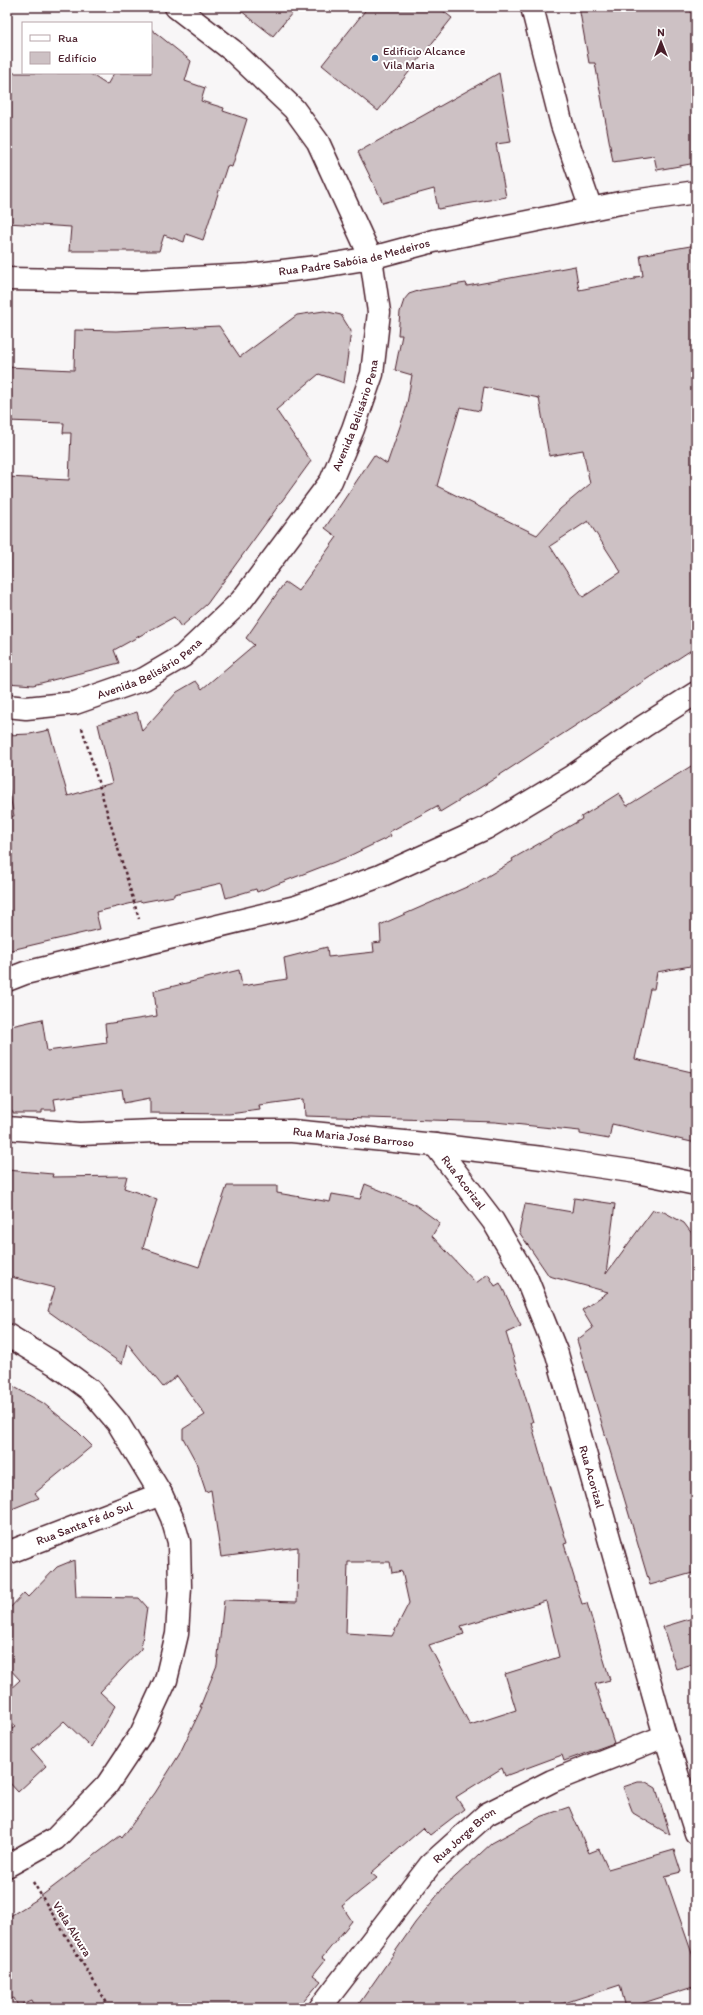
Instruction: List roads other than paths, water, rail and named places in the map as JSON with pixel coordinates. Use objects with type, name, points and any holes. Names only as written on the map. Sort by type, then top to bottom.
[{"type":"street","name":"Avenida Belisário Pena","points":[[7,706],[26,708],[75,703],[144,679],[183,656],[241,601],[331,481],[353,429],[372,374],[379,312],[370,258],[318,142],[294,109],[233,51],[176,7]]},
{"type":"street","points":[[532,7],[562,125],[591,209]]},
{"type":"street","name":"Rua Padre Sabóia de Medeiros","points":[[7,280],[135,281],[250,275],[316,267],[370,258],[434,241],[591,209],[696,192]]},
{"type":"street","points":[[7,980],[25,973],[296,907],[380,876],[486,828],[571,777],[696,692]]},
{"type":"street","name":"Rua Maria José Barroso","points":[[7,1128],[80,1134],[155,1131],[292,1131],[435,1145],[636,1172],[696,1184]]},
{"type":"street","name":"Rua Acorizal","points":[[435,1145],[493,1221],[522,1270],[557,1354],[665,1736],[696,1833]]},
{"type":"street","points":[[7,1335],[55,1364],[90,1390],[118,1423],[161,1494],[172,1518],[179,1550],[180,1587],[176,1634],[166,1680],[141,1734],[107,1785],[56,1839],[13,1863]]},
{"type":"street","name":"Rua Santa Fé do Sul","points":[[7,1553],[161,1494]]},
{"type":"street","name":"Rua Jorge Bron","points":[[320,2008],[430,1865],[487,1814],[552,1781],[665,1736]]},
{"type":"place","name":"Edifício Alcance Vila Maria","points":[[375,58]]}]
